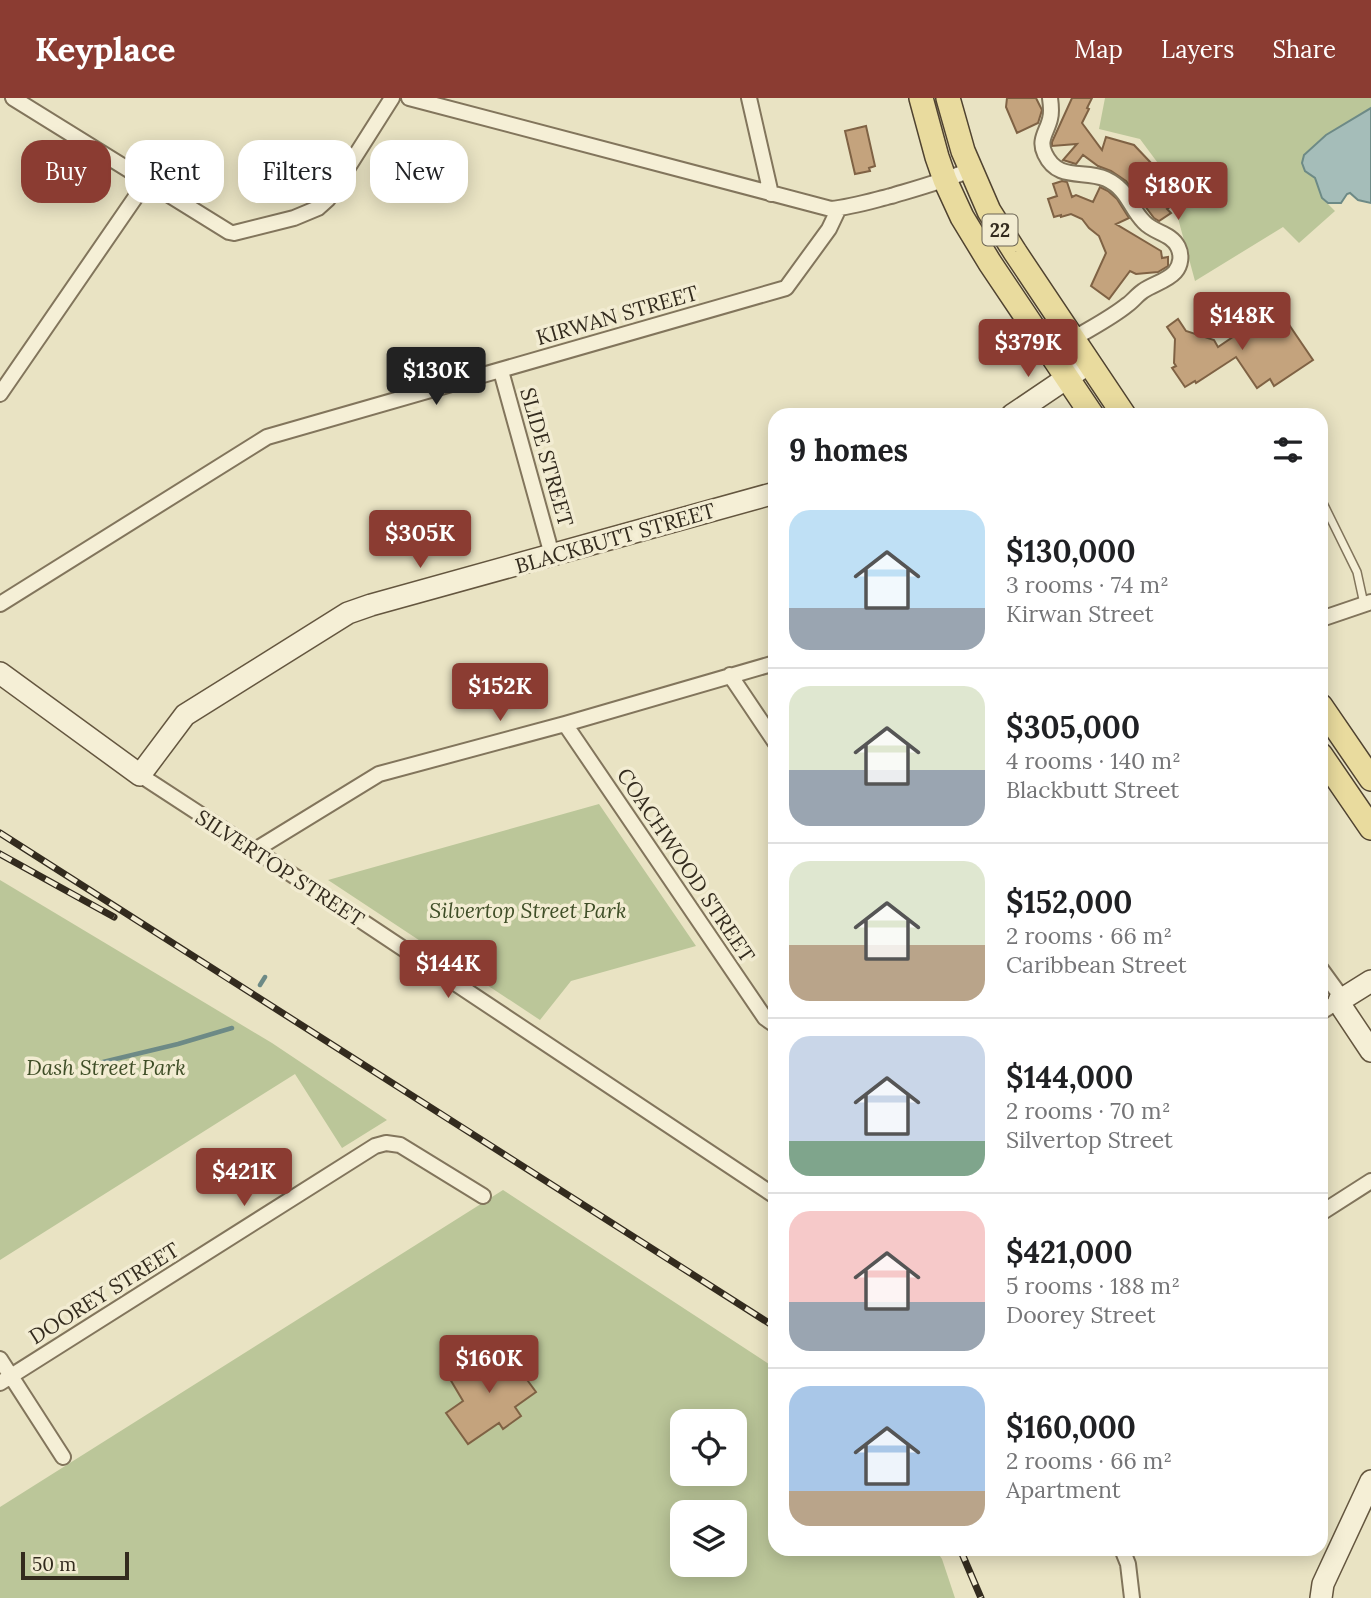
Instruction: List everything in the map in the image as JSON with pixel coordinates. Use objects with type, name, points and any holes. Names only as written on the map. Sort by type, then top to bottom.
[{"type":"main road","name":"22","points":[[921,98],[937,158],[962,217],[1087,408]]},
{"type":"main road","name":"22","points":[[948,98],[963,151],[989,211],[1119,408]]},
{"type":"main road","points":[[1328,716],[1371,779]]},
{"type":"main road","points":[[1328,765],[1371,828]]},
{"type":"street","points":[[13,98],[125,169]]},
{"type":"street","points":[[181,203],[229,232],[240,233],[294,218],[318,208],[328,199],[392,98]]},
{"type":"street","points":[[749,98],[771,194]]},
{"type":"street","points":[[1050,98],[1051,116],[1042,137],[1048,160],[1062,171],[1106,179],[1116,186],[1128,198],[1143,221],[1172,239],[1178,246],[1180,255],[1177,270],[1170,276],[1146,289],[1128,305],[1073,339]]},
{"type":"street","points":[[414,99],[824,208],[869,202],[970,170]]},
{"type":"street","points":[[0,394],[132,203]]},
{"type":"street","name":"KIRWAN STREET","points":[[0,604],[267,437],[786,288],[829,229],[839,208]]},
{"type":"street","points":[[1023,408],[1089,363]]},
{"type":"street","name":"SLIDE STREET","points":[[501,371],[552,555]]},
{"type":"street","name":"BLACKBUTT STREET","points":[[140,775],[185,715],[348,613],[768,495]]},
{"type":"street","points":[[1328,617],[1367,603]]},
{"type":"street","points":[[255,850],[379,774],[768,665]]},
{"type":"street","name":"SILVERTOP STREET","points":[[0,673],[140,775],[768,1191]]},
{"type":"street","points":[[730,676],[768,732]]},
{"type":"street","name":"COACHWOOD STREET","points":[[565,724],[768,1020]]},
{"type":"street","points":[[1328,978],[1337,991],[1330,1006]]},
{"type":"street","points":[[1330,1006],[1371,981]]},
{"type":"street","points":[[1330,1006],[1347,1016],[1371,1051]]},
{"type":"street","name":"DOOREY STREET","points":[[5,1380],[375,1146],[386,1143],[400,1145],[483,1196]]},
{"type":"street","points":[[1328,1209],[1371,1181]]},
{"type":"street","points":[[0,1359],[5,1380],[63,1457]]},
{"type":"street","points":[[1321,1598],[1323,1584],[1371,1481]]},
{"type":"street","points":[[1125,1556],[1132,1598]]},
{"type":"lane","points":[[1328,513],[1357,572],[1367,603]]},
{"type":"green space","points":[[1105,98],[1371,98],[1371,108],[1326,135],[1305,170],[1315,178],[1322,198],[1335,211],[1299,243],[1283,227],[1195,281],[1166,174],[1140,139],[1099,129]]},
{"type":"green space","name":"Silvertop Street Park","points":[[599,804],[696,946],[571,981],[540,1020],[328,880]]},
{"type":"green space","name":"Dash Street Park","points":[[0,880],[272,1043],[387,1120],[342,1148],[295,1074],[0,1260]]},
{"type":"green space","points":[[503,1190],[768,1363],[768,1556],[940,1556],[955,1598],[0,1598],[0,1507]]},
{"type":"water","points":[[1371,108],[1371,203],[1358,200],[1350,193],[1341,203],[1328,203],[1322,198],[1315,178],[1305,171],[1302,163],[1304,155],[1326,135]]},
{"type":"building","points":[[1007,98],[1036,98],[1042,110],[1038,123],[1017,133],[1006,107]]},
{"type":"building","points":[[1072,98],[1092,98],[1082,123],[1102,150],[1106,137],[1134,145],[1152,164],[1156,169],[1150,175],[1173,205],[1167,209],[1171,213],[1159,221],[1154,218],[1126,181],[1083,155],[1076,164],[1063,160],[1077,144],[1052,146],[1052,142]]},
{"type":"building","points":[[866,126],[875,166],[869,168],[870,171],[855,174],[845,131]]},
{"type":"building","points":[[1067,182],[1072,197],[1076,195],[1093,202],[1100,187],[1108,191],[1117,199],[1129,218],[1116,224],[1161,251],[1162,258],[1168,257],[1168,266],[1158,272],[1136,274],[1130,271],[1109,299],[1091,286],[1106,253],[1099,236],[1082,219],[1071,214],[1054,217],[1048,199],[1057,196],[1053,184]]},
{"type":"building","points":[[1277,307],[1313,360],[1274,386],[1270,379],[1257,388],[1236,357],[1196,383],[1195,381],[1185,387],[1172,368],[1176,366],[1175,339],[1167,327],[1178,319],[1186,331],[1214,340],[1218,347]]},
{"type":"building","points":[[503,1347],[536,1392],[515,1407],[521,1416],[503,1429],[499,1423],[468,1444],[446,1413],[463,1401],[450,1379],[474,1362],[477,1366]]},
{"type":"waterway","points":[[260,985],[265,977]]},
{"type":"waterway","points":[[103,1062],[232,1028]]},
{"type":"railway","points":[[0,833],[768,1323]]},
{"type":"railway","points":[[0,854],[114,917]]},
{"type":"railway","points":[[963,1556],[981,1598]]}]
